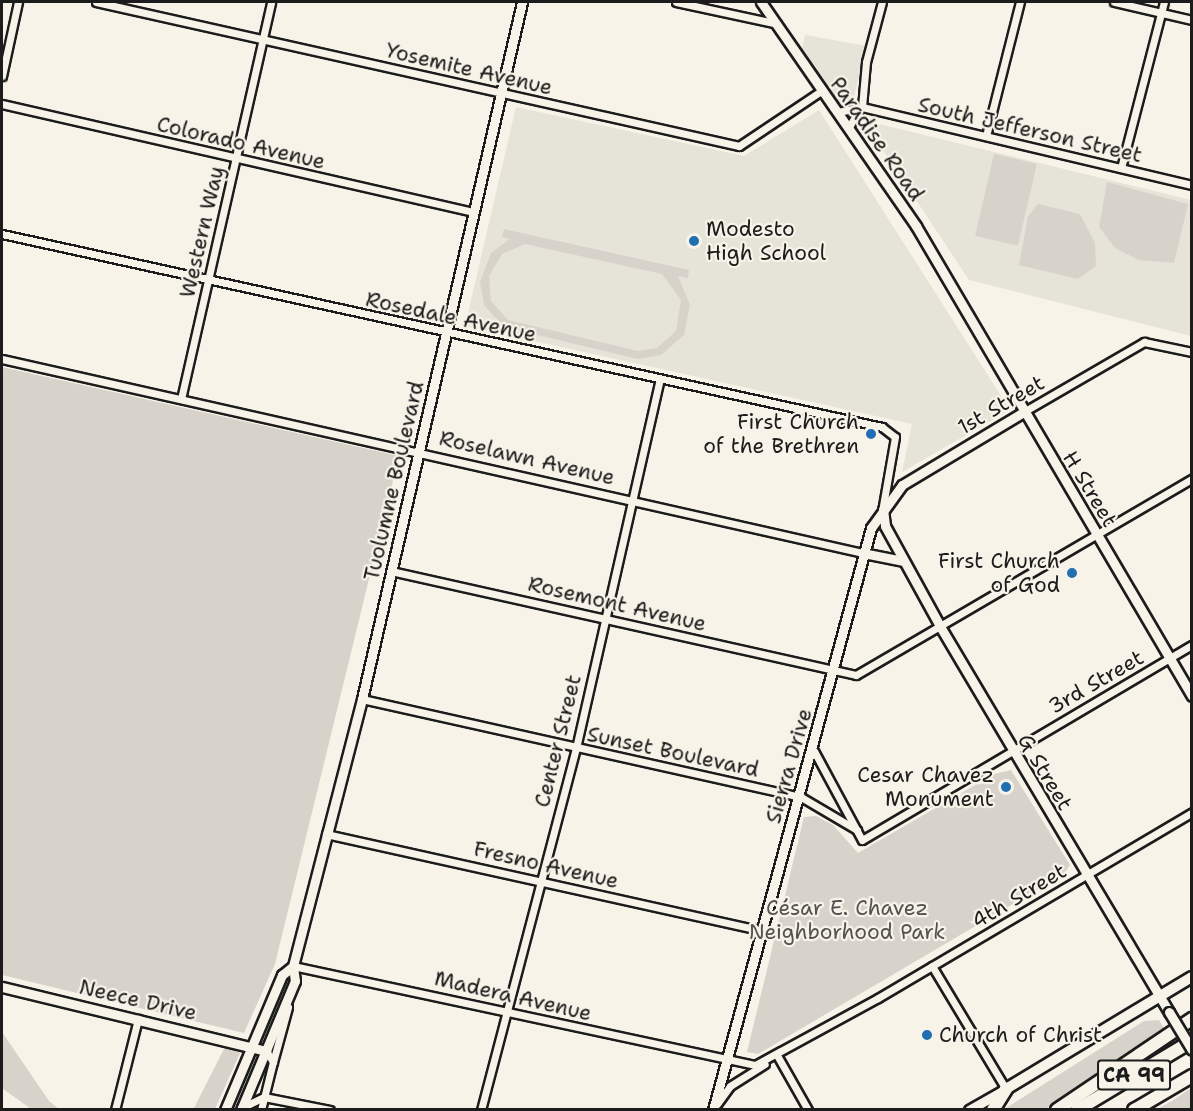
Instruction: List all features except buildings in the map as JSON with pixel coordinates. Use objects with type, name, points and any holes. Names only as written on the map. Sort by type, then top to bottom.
[{"type":"highway","points":[[1057,1110],[1191,1019]]},
{"type":"highway","name":"CA 99","points":[[1077,1110],[1191,1041]]},
{"type":"highway","name":"CA 99","points":[[1134,1110],[1191,1076]]},
{"type":"highway","points":[[993,1110],[1006,1089]]},
{"type":"main road","name":"Tuolumne Boulevard","points":[[241,1109],[292,991],[293,966],[362,699],[522,2]]},
{"type":"main road","name":"Paradise Road","points":[[761,2],[821,91],[849,127],[961,299]]},
{"type":"main road","name":"H Street","points":[[961,299],[1191,696]]},
{"type":"main road","name":"1st Street","points":[[883,506],[902,485],[1026,411]]},
{"type":"main road","name":"Sierra Drive","points":[[713,1110],[759,930],[814,752],[863,553],[883,506]]},
{"type":"main road","name":"G Street","points":[[883,506],[885,526],[940,628],[1191,1050]]},
{"type":"main road","name":"Roselawn Avenue","points":[[863,553],[903,561]]},
{"type":"main road","name":"Tuolumne Boulevard","points":[[225,1110],[282,975],[293,966]]},
{"type":"main road","points":[[969,1110],[1191,977]]},
{"type":"main road","name":"Neece Drive","points":[[2,987],[252,1044],[266,1052]]},
{"type":"street","points":[[2,76],[18,2]]},
{"type":"street","name":"Yosemite Avenue","points":[[96,2],[739,146],[821,91]]},
{"type":"street","name":"Western Way","points":[[180,399],[271,2]]},
{"type":"street","points":[[676,2],[774,23]]},
{"type":"street","points":[[849,127],[861,108],[866,62],[882,2]]},
{"type":"street","points":[[986,136],[1020,2]]},
{"type":"street","points":[[1114,2],[1191,20]]},
{"type":"street","points":[[1121,168],[1164,2]]},
{"type":"street","name":"Colorado Avenue","points":[[2,104],[474,212]]},
{"type":"street","name":"South Jefferson Street","points":[[838,112],[861,108],[1191,185]]},
{"type":"street","name":"Rosedale Avenue","points":[[2,234],[660,379],[893,433]]},
{"type":"street","name":"1st Street","points":[[1026,411],[1144,342],[1191,352]]},
{"type":"street","name":"Roselawn Avenue","points":[[2,358],[863,553]]},
{"type":"street","name":"Center Street","points":[[481,1110],[576,747],[660,379]]},
{"type":"street","name":"Sierra Drive","points":[[883,506],[893,433]]},
{"type":"street","name":"Rosemont Avenue","points":[[392,571],[856,675],[940,628],[1191,479]]},
{"type":"street","name":"3rd Street","points":[[856,830],[862,840],[1191,645]]},
{"type":"street","name":"Sunset Boulevard","points":[[362,699],[801,797]]},
{"type":"street","points":[[814,752],[856,830]]},
{"type":"street","points":[[801,797],[856,830]]},
{"type":"street","name":"4th Street","points":[[726,1059],[750,1065],[777,1057],[1191,812]]},
{"type":"street","name":"Fresno Avenue","points":[[327,834],[759,930]]},
{"type":"street","name":"Madera Avenue","points":[[293,966],[726,1059]]},
{"type":"street","points":[[932,966],[1006,1089]]},
{"type":"street","name":"Tuolumne Boulevard","points":[[261,1110],[292,991]]},
{"type":"street","points":[[115,1110],[138,1019]]},
{"type":"street","points":[[266,1052],[273,1062]]},
{"type":"street","points":[[777,1057],[808,1110]]},
{"type":"street","name":"4th Street","points":[[713,1110],[730,1086],[770,1060]]},
{"type":"street","points":[[241,1109],[264,1097],[330,1110]]},
{"type":"shaded area","points":[[805,35],[867,46],[851,108],[834,104],[801,53]]},
{"type":"shaded area","name":"Modesto High School","points":[[516,107],[744,156],[819,110],[1010,410],[902,472],[912,424],[465,326]]},
{"type":"shaded area","points":[[871,122],[1191,200],[1191,336],[969,280],[867,126]]},
{"type":"green space","points":[[994,154],[1037,164],[1018,246],[975,236]]},
{"type":"green space","points":[[1107,182],[1188,204],[1174,263],[1139,260],[1115,248],[1099,227]]},
{"type":"green space","points":[[1038,204],[1080,214],[1095,243],[1096,266],[1078,279],[1019,265],[1028,216]]},
{"type":"green space","points":[[504,229],[689,270],[688,278],[678,276],[690,305],[684,335],[661,355],[638,359],[504,327],[484,305],[480,282],[491,253],[510,239],[502,237]],"holes":[[[525,244],[662,274],[681,300],[676,331],[657,348],[638,351],[508,320],[491,301],[489,276],[502,254]]]},
{"type":"green space","points":[[2,367],[399,456],[275,964],[244,1033],[2,975]]},
{"type":"green space","name":"César E. Chavez Neighborhood Park","points":[[1011,770],[1070,865],[1064,874],[758,1054],[747,1052],[804,817],[816,816],[833,825],[858,853],[994,774]]},
{"type":"green space","points":[[1159,1020],[1165,1030],[1046,1109],[1003,1110],[1144,1021]]},
{"type":"green space","points":[[2,1032],[49,1101],[59,1109],[31,1109],[2,1088]]},
{"type":"green space","points":[[225,1047],[240,1053],[215,1109],[193,1110]]},
{"type":"green space","points":[[1191,1088],[1191,1109],[1157,1109],[1172,1101]]},
{"type":"place","name":"Modesto High School","points":[[694,241]]},
{"type":"place","name":"First Church of the Brethren","points":[[871,434]]},
{"type":"place","name":"First Church of God","points":[[1072,573]]},
{"type":"place","name":"Cesar Chavez Monument","points":[[1006,787]]},
{"type":"place","name":"Church of Christ","points":[[927,1035]]}]
